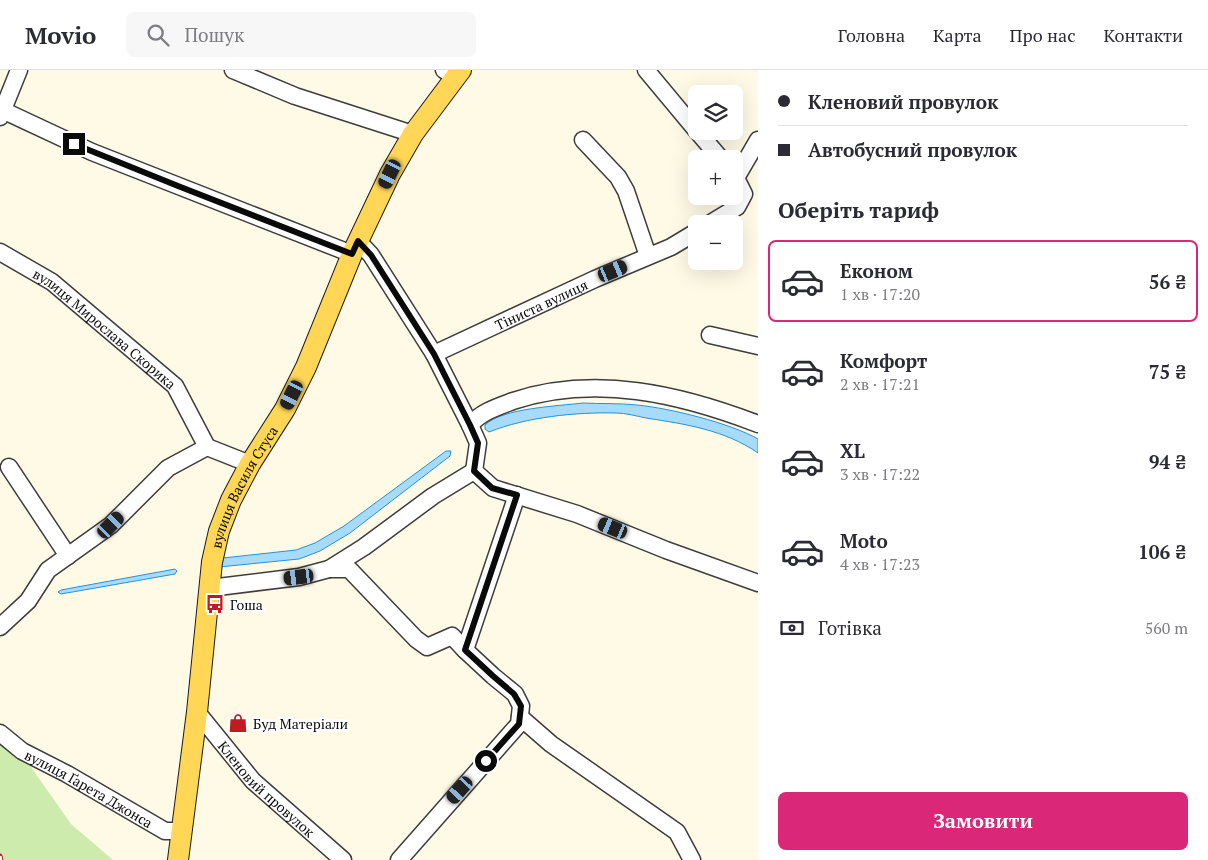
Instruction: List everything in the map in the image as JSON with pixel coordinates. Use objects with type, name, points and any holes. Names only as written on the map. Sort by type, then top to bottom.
[{"type":"main road","name":"вулиця Василя Стуса","points":[[178,860],[209,584],[219,532],[231,500],[250,464],[286,409],[355,248],[390,174],[453,72]]},
{"type":"street","points":[[19,70],[1,112],[92,152],[371,255],[434,354],[470,425],[478,443],[474,471]]},
{"type":"street","points":[[233,70],[295,96],[413,134]]},
{"type":"street","points":[[646,70],[688,120]]},
{"type":"street","points":[[583,140],[618,177],[626,191],[648,256]]},
{"type":"street","points":[[704,140],[713,150]]},
{"type":"street","points":[[743,163],[758,140]]},
{"type":"street","points":[[724,215],[737,207],[751,194]]},
{"type":"street","name":"Тіниста вулиця","points":[[434,354],[500,322],[671,247],[688,237]]},
{"type":"street","name":"вулиця Мирослава Скорика","points":[[0,252],[52,282],[175,386],[208,447]]},
{"type":"street","points":[[710,335],[758,346]]},
{"type":"street","points":[[470,425],[477,416],[498,406],[524,398],[547,393],[598,388],[648,392],[673,397],[758,424]]},
{"type":"street","points":[[0,627],[28,601],[48,570],[111,525],[168,468],[208,447],[250,464]]},
{"type":"street","points":[[9,467],[68,556]]},
{"type":"street","points":[[474,471],[492,488],[577,514],[666,550],[758,583]]},
{"type":"street","points":[[329,569],[364,547],[433,496],[474,471]]},
{"type":"street","points":[[465,650],[517,495]]},
{"type":"street","points":[[209,584],[218,587],[299,577],[329,569],[349,569],[416,639],[427,647],[452,636],[514,694],[521,706],[519,724],[399,860]]},
{"type":"street","name":"Кленовий провулок","points":[[196,712],[253,781],[343,860]]},
{"type":"street","points":[[520,717],[551,744],[677,832],[692,860]]},
{"type":"street","name":"вулиця Ґарета Джонса","points":[[0,733],[22,751],[67,774],[165,831],[182,831]]},
{"type":"green space","points":[[0,736],[26,760],[71,824],[113,860],[0,860]]},
{"type":"water","points":[[583,403],[637,405],[699,417],[732,427],[758,439],[758,453],[718,433],[620,413],[584,413],[551,416],[489,432],[485,429],[485,425],[493,419],[517,411]]},
{"type":"water","points":[[446,451],[451,451],[450,456],[350,533],[320,551],[299,559],[219,567],[218,564],[223,558],[296,550],[315,543],[344,526]]},
{"type":"water","points":[[175,569],[177,571],[175,574],[61,594],[58,592],[61,590]]},
{"type":"railway","points":[[0,856],[1,860]]},
{"type":"place","name":"Гоша","points":[[215,604]]},
{"type":"place","name":"Буд Матерiали","points":[[238,723]]},
{"type":"route","points":[[74,144],[352,254],[358,241],[371,255],[434,354],[470,425],[478,443],[474,471],[492,488],[517,495],[465,650],[514,694],[521,706],[519,724],[486,761]]}]
